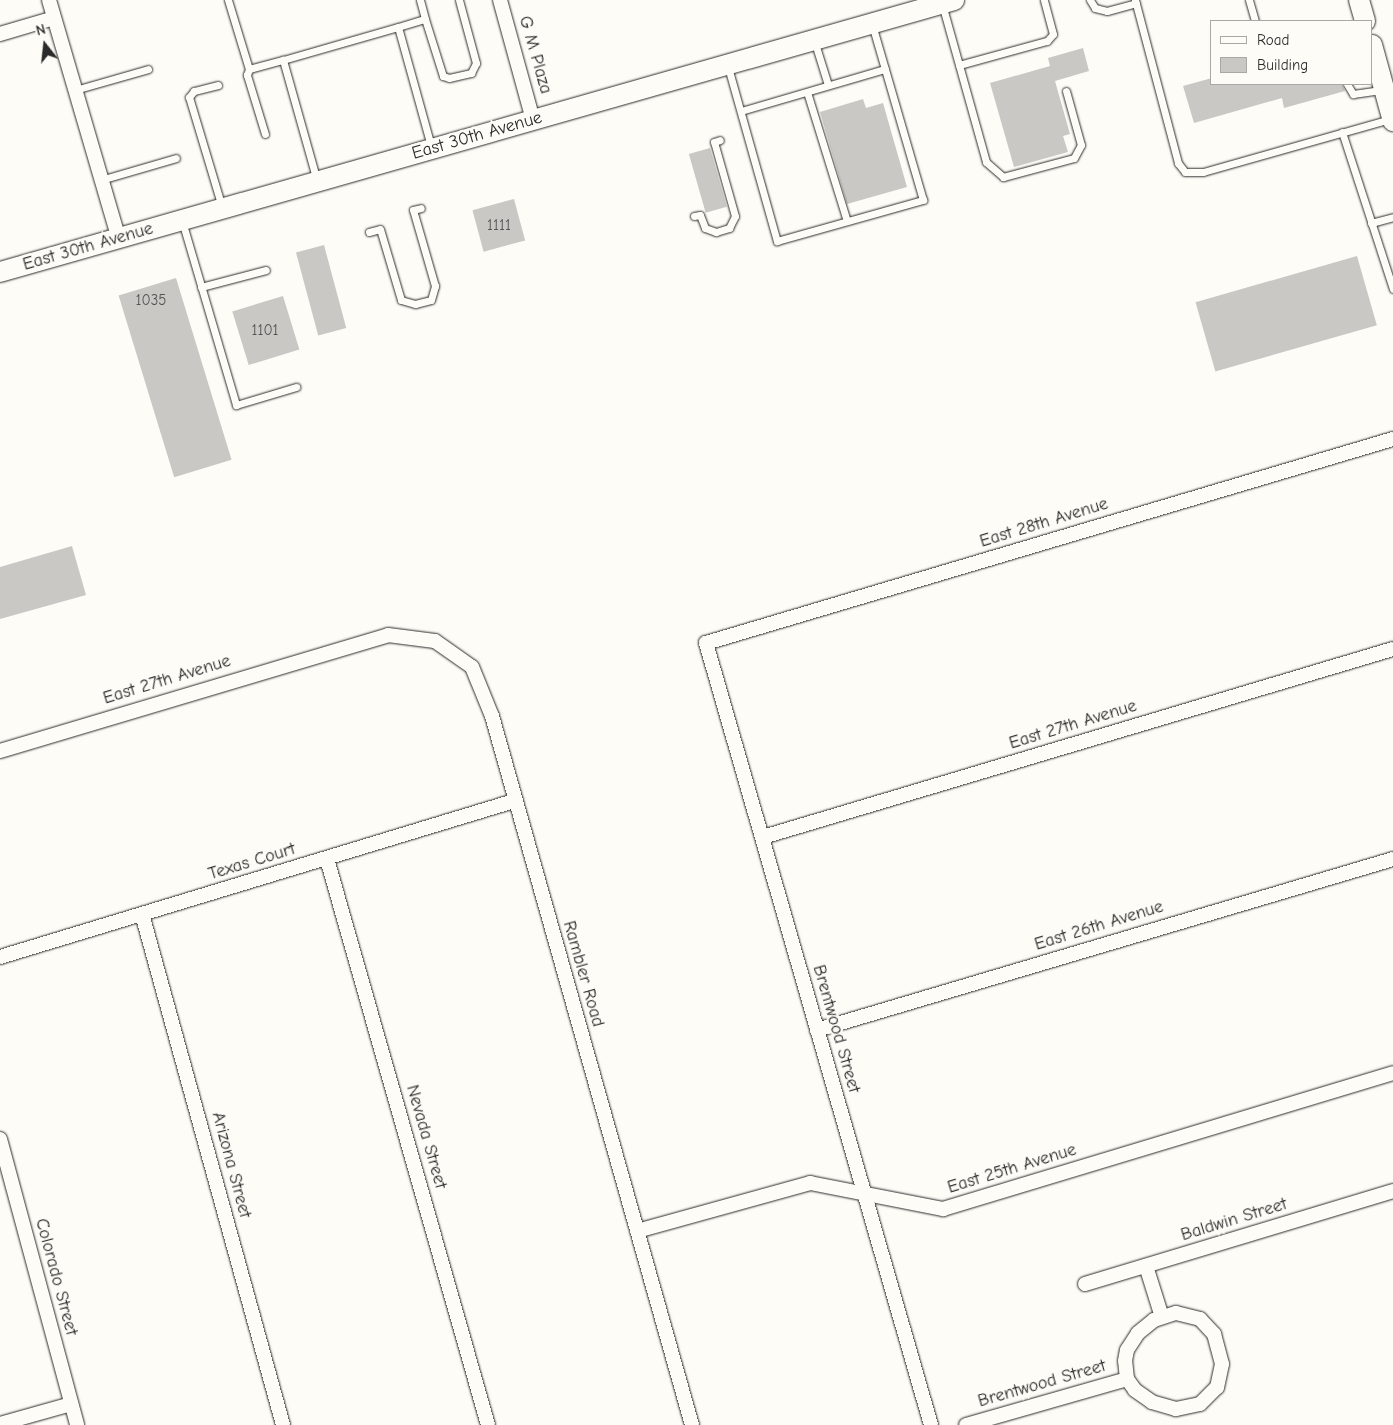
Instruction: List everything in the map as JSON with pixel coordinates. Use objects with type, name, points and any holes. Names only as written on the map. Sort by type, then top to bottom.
[{"type":"main road","points":[[1359,0],[1365,20]]},
{"type":"main road","name":"East 30th Avenue","points":[[0,272],[948,2]]},
{"type":"main road","points":[[1373,49],[1393,119]]},
{"type":"street","points":[[49,0],[119,239]]},
{"type":"street","name":"G M Plaza","points":[[500,0],[533,120]]},
{"type":"street","points":[[0,34],[54,18]]},
{"type":"street","name":"East 28th Avenue","points":[[706,643],[1393,439]]},
{"type":"street","name":"Rambler Road","points":[[345,646],[388,635],[434,640],[472,667],[492,716],[514,801],[692,1425]]},
{"type":"street","name":"Brentwood Street","points":[[706,643],[763,837],[862,1192],[931,1425]]},
{"type":"street","name":"East 27th Avenue","points":[[0,751],[345,646]]},
{"type":"street","name":"East 27th Avenue","points":[[763,837],[1393,649]]},
{"type":"street","name":"Texas Court","points":[[0,957],[514,801]]},
{"type":"street","name":"Nevada Street","points":[[327,859],[488,1425]]},
{"type":"street","name":"East 26th Avenue","points":[[816,1030],[1393,859]]},
{"type":"street","name":"Arizona Street","points":[[142,914],[283,1425]]},
{"type":"street","name":"East 25th Avenue","points":[[637,1231],[810,1183],[943,1209],[1393,1073]]},
{"type":"street","name":"Colorado Street","points":[[0,1139],[77,1425]]},
{"type":"street","name":"Baldwin Street","points":[[1085,1284],[1393,1191]]},
{"type":"street","points":[[1146,1266],[1162,1317]]},
{"type":"street","name":"Brentwood Street","points":[[1176,1313],[1200,1319],[1214,1334],[1222,1364],[1217,1387],[1200,1404],[1176,1409],[1152,1402],[1135,1390],[1127,1379],[1127,1350],[1138,1333],[1162,1317],[1176,1313]]},
{"type":"street","name":"Brentwood Street","points":[[966,1425],[1127,1379]]},
{"type":"street","points":[[0,1424],[71,1404]]},
{"type":"lane","points":[[228,0],[249,69],[247,75],[265,134]]},
{"type":"lane","points":[[420,0],[443,76],[449,78],[471,73],[476,63],[458,0]]},
{"type":"lane","points":[[959,65],[1046,41],[1053,34],[1044,0]]},
{"type":"lane","points":[[1090,0],[1096,8],[1107,11],[1135,2],[1178,162],[1185,172],[1203,172],[1393,119]]},
{"type":"lane","points":[[1249,0],[1255,20]]},
{"type":"lane","points":[[948,2],[959,65],[986,162],[1003,177],[1074,158],[1081,145],[1066,91]]},
{"type":"lane","points":[[249,69],[425,19]]},
{"type":"lane","points":[[727,65],[777,241],[922,200],[872,23]]},
{"type":"lane","points":[[398,27],[431,149]]},
{"type":"lane","points":[[814,40],[828,85]]},
{"type":"lane","points":[[283,60],[317,182]]},
{"type":"lane","points":[[75,90],[148,69]]},
{"type":"lane","points":[[741,111],[885,69]]},
{"type":"lane","points":[[218,85],[194,91],[189,96],[222,209]]},
{"type":"lane","points":[[1348,85],[1354,94],[1384,89]]},
{"type":"lane","points":[[807,92],[847,221]]},
{"type":"lane","points":[[1342,132],[1393,289]]},
{"type":"lane","points":[[694,216],[700,215],[706,228],[716,232],[729,228],[735,216],[714,142],[720,140]]},
{"type":"lane","points":[[101,180],[176,158]]},
{"type":"lane","points":[[369,232],[380,229],[401,300],[415,304],[430,300],[435,286],[413,210],[421,208]]},
{"type":"lane","points":[[1371,223],[1393,217]]},
{"type":"lane","points":[[182,221],[236,405],[296,387]]},
{"type":"lane","points":[[202,287],[266,270]]},
{"type":"building","points":[[1083,48],[1089,71],[1055,81],[1070,134],[1063,136],[1068,152],[1014,167],[990,83],[1050,66],[1048,58]]},
{"type":"building","points":[[1210,79],[1210,85],[1342,85],[1345,91],[1284,108],[1282,98],[1194,123],[1183,86]]},
{"type":"building","points":[[863,99],[866,108],[883,103],[907,187],[847,204],[820,112]]},
{"type":"building","points":[[710,148],[727,207],[706,213],[689,154]]},
{"type":"building","points":[[514,199],[525,241],[484,252],[472,210]]},
{"type":"building","points":[[324,245],[346,328],[318,336],[296,253]]},
{"type":"building","points":[[1357,256],[1377,325],[1215,372],[1196,302]]},
{"type":"building","points":[[176,278],[232,460],[174,477],[119,296]]},
{"type":"building","points":[[283,296],[299,350],[249,365],[232,311]]},
{"type":"building","points":[[72,546],[86,595],[0,619],[0,567]]}]
